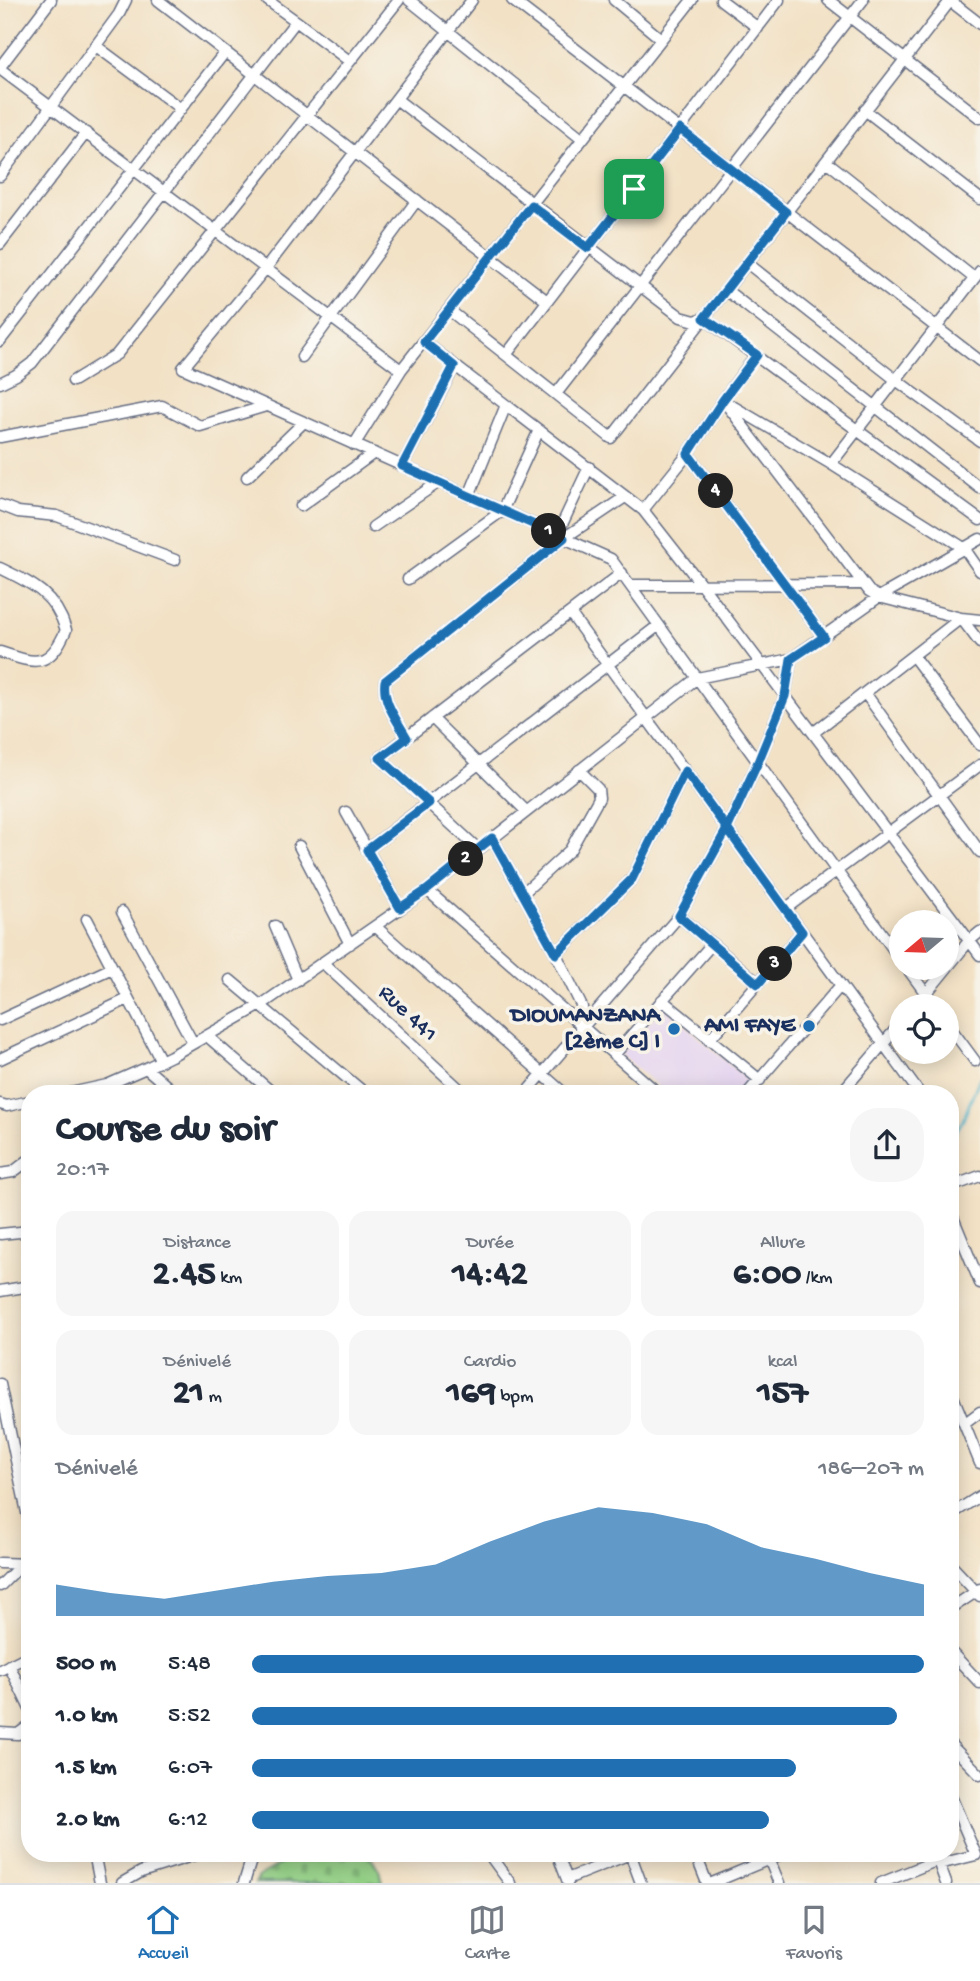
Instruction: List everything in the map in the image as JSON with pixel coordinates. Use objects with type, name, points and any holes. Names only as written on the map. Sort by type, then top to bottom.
[{"type":"street","points":[[51,0],[0,68],[401,370]]},
{"type":"street","points":[[0,176],[119,14],[126,0]]},
{"type":"street","points":[[158,0],[547,301]]},
{"type":"street","points":[[267,0],[348,61]]},
{"type":"street","points":[[73,381],[117,354],[399,0]]},
{"type":"street","points":[[409,0],[583,139]]},
{"type":"street","points":[[472,0],[266,268],[183,368],[611,559],[889,943]]},
{"type":"street","points":[[512,0],[980,361]]},
{"type":"street","points":[[614,0],[662,39]]},
{"type":"street","points":[[354,444],[401,370],[692,0]]},
{"type":"street","points":[[721,0],[758,28]]},
{"type":"street","points":[[506,355],[779,0]]},
{"type":"street","points":[[828,0],[980,118]]},
{"type":"street","points":[[556,394],[863,0]]},
{"type":"street","points":[[449,310],[611,438],[950,0],[980,24]]},
{"type":"street","points":[[0,383],[32,363],[296,21]]},
{"type":"street","points":[[96,46],[181,109]]},
{"type":"street","points":[[0,341],[225,52]]},
{"type":"street","points":[[396,99],[639,287],[689,321],[704,318],[980,520]]},
{"type":"street","points":[[865,110],[980,199]]},
{"type":"street","points":[[0,244],[86,133]]},
{"type":"street","points":[[826,161],[977,274],[831,464]]},
{"type":"street","points":[[302,357],[417,200]]},
{"type":"street","points":[[747,263],[895,380],[980,441]]},
{"type":"street","points":[[726,290],[980,488]]},
{"type":"street","points":[[424,342],[643,510],[980,955]]},
{"type":"street","points":[[643,510],[688,454],[723,400],[757,355]]},
{"type":"street","points":[[402,466],[454,366]]},
{"type":"street","points":[[723,400],[964,548],[980,571]]},
{"type":"street","points":[[723,400],[861,584],[879,597],[961,618],[980,620]]},
{"type":"street","points":[[469,496],[506,405]]},
{"type":"street","points":[[0,437],[162,406],[200,426],[266,406]]},
{"type":"street","points":[[247,477],[304,422]]},
{"type":"street","points":[[408,579],[502,510],[539,430]]},
{"type":"street","points":[[301,506],[374,453]]},
{"type":"street","points":[[688,454],[824,637]]},
{"type":"street","points":[[560,536],[589,467]]},
{"type":"street","points":[[373,527],[439,482]]},
{"type":"street","points":[[407,738],[387,703],[385,681],[560,536],[625,496]]},
{"type":"street","points":[[0,505],[18,512],[57,516],[175,560]]},
{"type":"street","points":[[107,1085],[193,1044],[261,1005],[323,963],[427,890],[697,678],[791,659],[879,597],[980,539]]},
{"type":"street","points":[[0,568],[29,582],[47,595],[62,615],[66,631],[58,649],[46,660],[30,662],[0,652]]},
{"type":"street","points":[[478,849],[380,758],[622,573]]},
{"type":"street","points":[[630,585],[861,584]]},
{"type":"street","points":[[570,613],[913,1085]]},
{"type":"street","points":[[961,618],[980,643]]},
{"type":"street","points":[[813,733],[961,618]]},
{"type":"street","points":[[367,850],[659,625]]},
{"type":"street","points":[[913,656],[980,745]]},
{"type":"street","points":[[533,1085],[679,916],[727,829],[758,762],[785,696],[791,659]]},
{"type":"street","points":[[866,693],[980,852]]},
{"type":"street","points":[[432,718],[526,811]]},
{"type":"street","points":[[785,909],[980,765]]},
{"type":"street","points":[[522,894],[570,850],[599,798],[598,789],[579,770]]},
{"type":"street","points":[[556,954],[632,879],[685,771]]},
{"type":"street","points":[[346,812],[400,908]]},
{"type":"street","points":[[492,838],[582,1007],[582,1028]]},
{"type":"street","points":[[299,846],[350,944]]},
{"type":"street","points":[[427,890],[648,1084]]},
{"type":"street","points":[[122,912],[193,1044]]},
{"type":"street","points":[[679,916],[758,984]]},
{"type":"street","points":[[87,919],[161,1061]]},
{"type":"street","points":[[275,926],[298,980]]},
{"type":"street","points":[[375,926],[555,1085]]},
{"type":"street","points":[[709,1040],[802,932]]},
{"type":"street","points":[[927,994],[969,941],[980,932]]},
{"type":"street","points":[[614,1055],[712,944]]},
{"type":"street","name":"Rue 441","points":[[323,963],[455,1085]]},
{"type":"street","points":[[0,1020],[112,968]]},
{"type":"street","points":[[230,980],[355,1085]]},
{"type":"street","points":[[755,1085],[841,985]]},
{"type":"street","points":[[0,1059],[128,999]]},
{"type":"street","points":[[662,1000],[760,1080]]},
{"type":"street","points":[[207,1036],[264,1085]]},
{"type":"street","points":[[848,1085],[889,1037]]},
{"type":"street","points":[[959,1039],[975,1061]]},
{"type":"street","points":[[146,1068],[166,1085]]},
{"type":"street","points":[[0,1104],[7,1106],[21,1103]]},
{"type":"street","points":[[0,1174],[13,1172],[21,1166]]},
{"type":"street","points":[[959,1184],[980,1176]]},
{"type":"street","points":[[0,1234],[21,1232]]},
{"type":"street","points":[[959,1232],[980,1283]]},
{"type":"street","points":[[0,1291],[21,1288]]},
{"type":"street","points":[[0,1384],[21,1484]]},
{"type":"street","points":[[959,1412],[980,1463]]},
{"type":"street","points":[[964,1424],[980,1412]]},
{"type":"street","points":[[959,1509],[980,1496]]},
{"type":"street","points":[[0,1563],[21,1564]]},
{"type":"street","points":[[0,1586],[21,1568]]},
{"type":"street","points":[[959,1573],[979,1592],[959,1604]]},
{"type":"street","points":[[21,1659],[4,1667],[21,1694]]},
{"type":"street","points":[[959,1661],[980,1683]]},
{"type":"street","points":[[0,1733],[21,1732]]},
{"type":"street","points":[[959,1755],[980,1775]]},
{"type":"street","points":[[959,1815],[976,1855],[959,1857]]},
{"type":"street","points":[[96,1862],[100,1883]]},
{"type":"street","points":[[122,1883],[141,1872],[173,1862]]},
{"type":"street","points":[[242,1881],[249,1862]]},
{"type":"street","points":[[495,1862],[510,1883]]},
{"type":"street","points":[[561,1862],[568,1881],[612,1862]]},
{"type":"street","points":[[633,1862],[642,1883]]},
{"type":"street","points":[[699,1862],[709,1883],[755,1862]]},
{"type":"street","points":[[770,1862],[779,1883]]},
{"type":"street","points":[[881,1883],[930,1862]]},
{"type":"street","points":[[938,1862],[946,1883]]},
{"type":"shaded area","points":[[664,1006],[750,1083],[656,1085],[621,1055]]},
{"type":"green space","points":[[284,1862],[374,1862],[379,1869],[382,1883],[255,1883],[259,1876]]},
{"type":"waterway","points":[[959,1126],[980,1077]]},
{"type":"waterway","points":[[7,1584],[21,1579]]},
{"type":"place","name":"AMI FAYE","points":[[809,1026]]},
{"type":"place","name":"DIOUMANZANA [2ème C] I","points":[[674,1029]]},
{"type":"route","points":[[634,189],[588,248],[531,205],[424,342],[454,366],[402,466],[564,538],[385,681],[387,703],[407,738],[380,758],[429,803],[367,850],[400,908],[492,838],[556,954],[632,879],[685,771],[727,829],[785,909],[802,932],[758,984],[679,916],[727,829],[758,762],[785,696],[791,659],[824,637],[688,454],[723,400],[757,355],[704,318],[786,212],[680,129],[634,189]]}]
